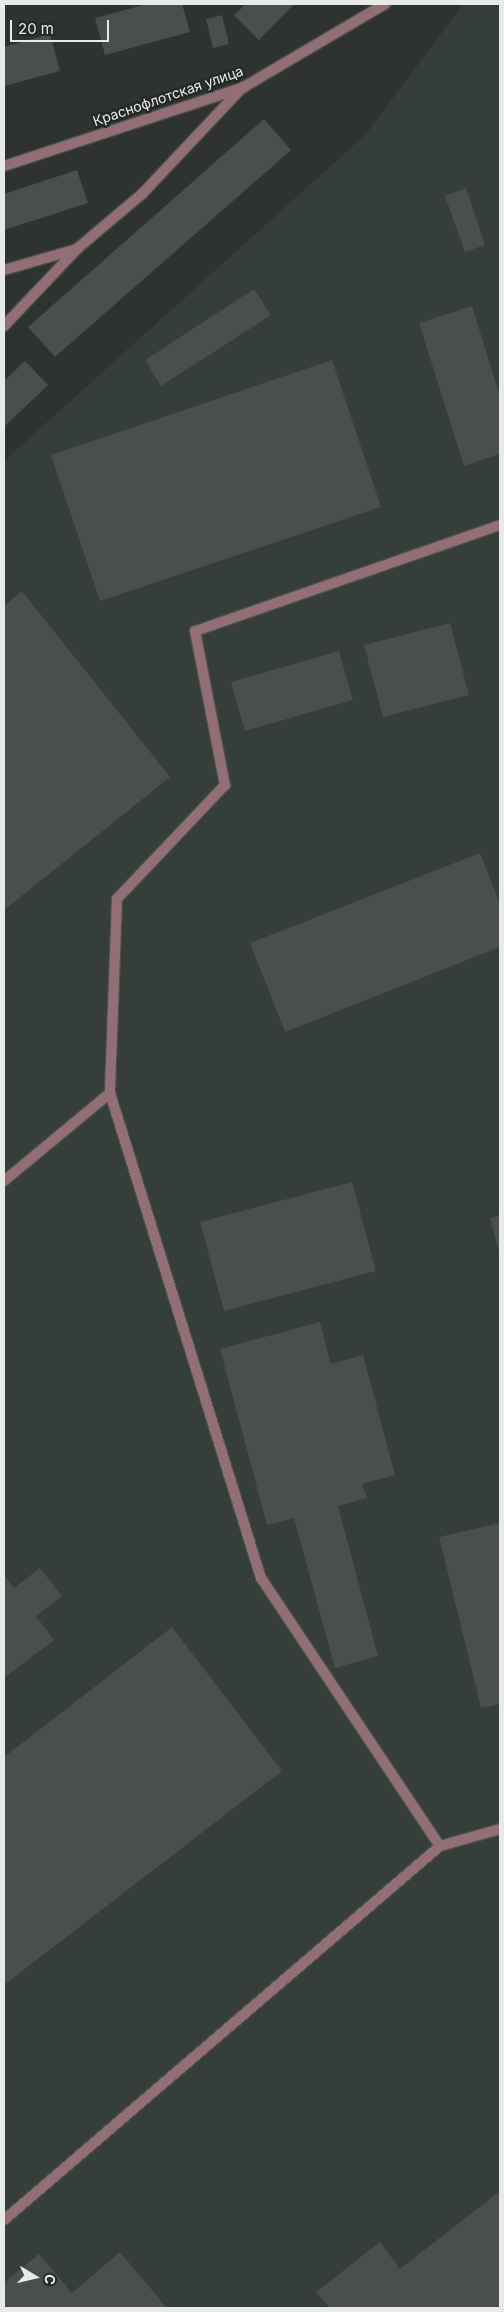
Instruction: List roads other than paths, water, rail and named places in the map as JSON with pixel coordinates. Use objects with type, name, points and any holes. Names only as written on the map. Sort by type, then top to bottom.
[{"type":"lane","name":"Краснофлотская улица","points":[[4,166],[244,87],[385,4]]},
{"type":"lane","points":[[4,326],[78,248],[142,194],[244,87]]},
{"type":"lane","points":[[4,270],[78,248]]},
{"type":"lane","points":[[440,1846],[261,1578],[110,1093],[117,899],[226,786],[195,631],[499,528]]},
{"type":"lane","points":[[4,1181],[110,1093]]},
{"type":"lane","points":[[4,2220],[440,1846],[500,1829]]}]
